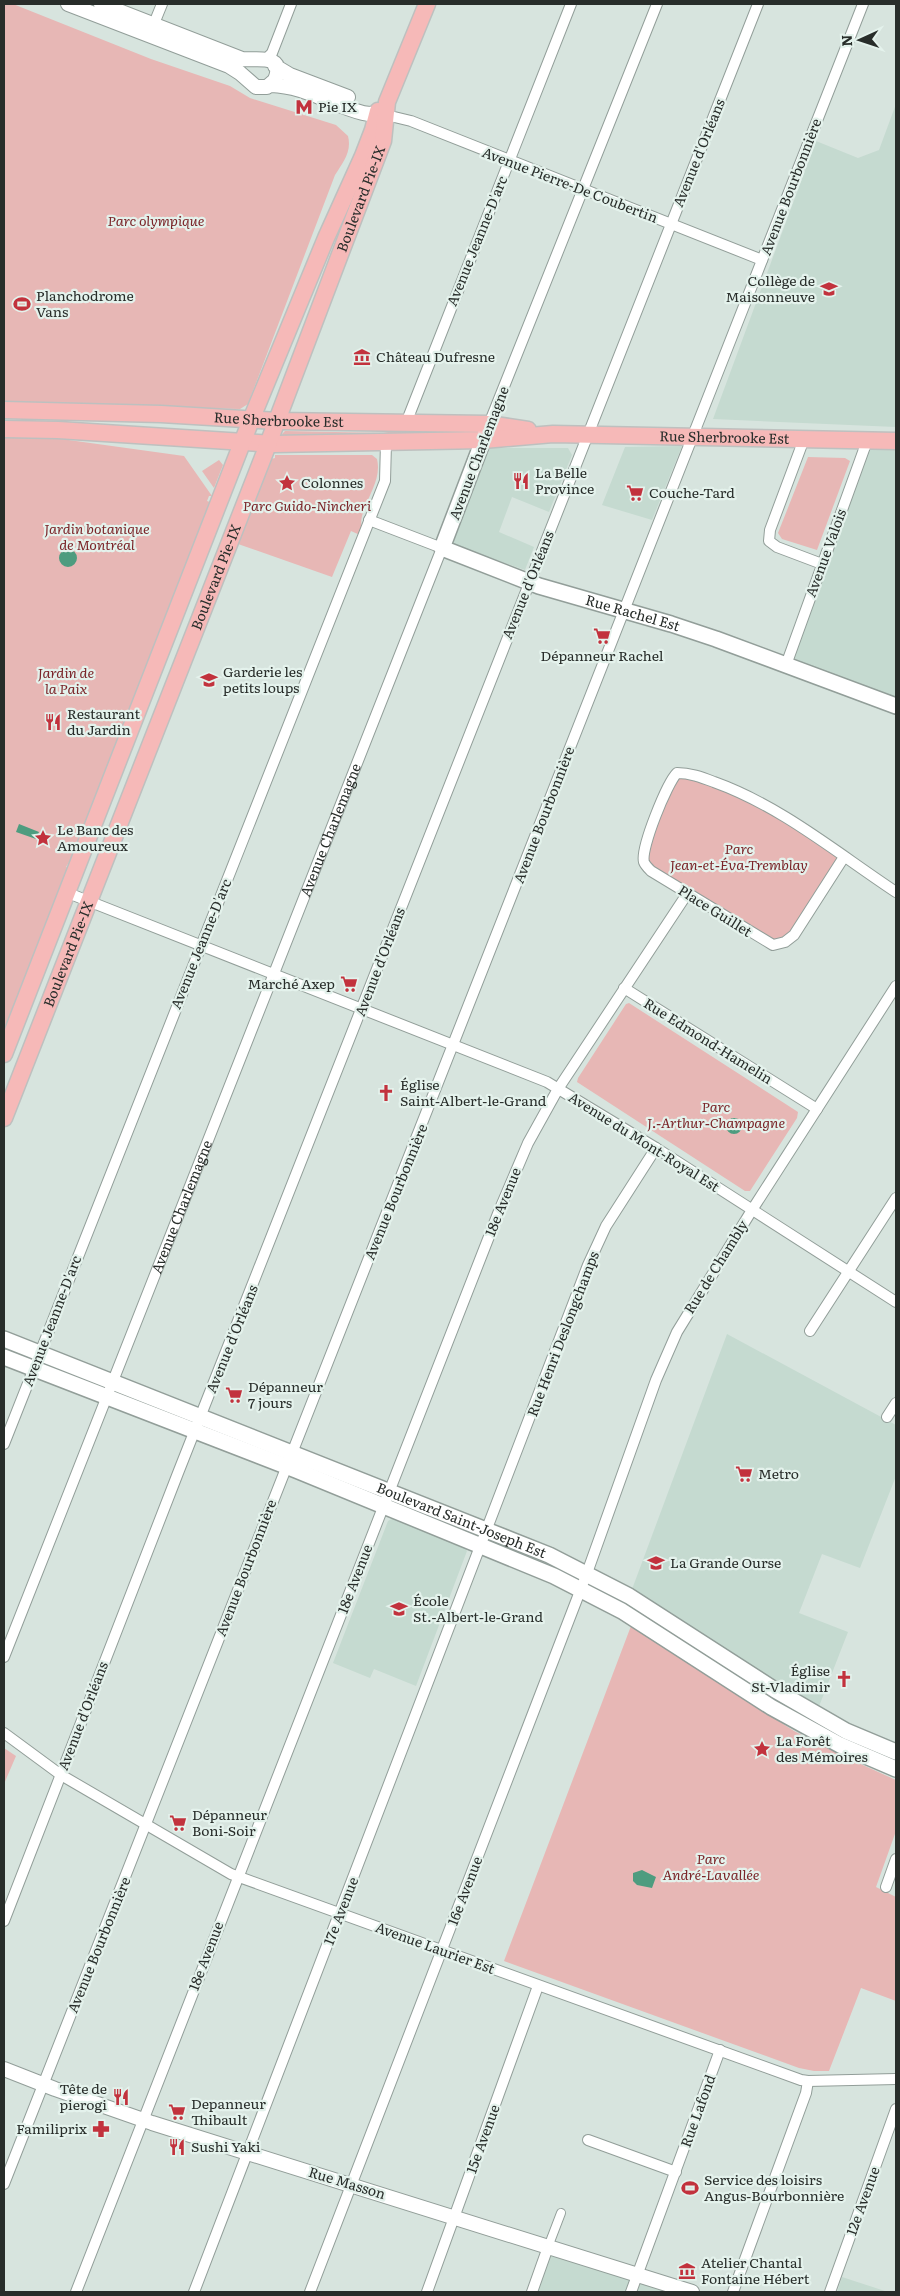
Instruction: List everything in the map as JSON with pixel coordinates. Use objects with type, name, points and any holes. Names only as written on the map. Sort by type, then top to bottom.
[{"type":"main road","name":"Boulevard Pie-IX","points":[[4,1118],[277,421],[383,141],[382,96],[418,4]]},
{"type":"main road","name":"Boulevard Pie-IX","points":[[4,1054],[251,420],[326,238],[382,114],[427,4]]},
{"type":"main road","name":"Rue Sherbrooke Est","points":[[4,410],[162,414],[277,421],[489,424],[552,434]]},
{"type":"main road","name":"Avenue Charlemagne","points":[[442,548],[489,424]]},
{"type":"main road","name":"Rue Sherbrooke Est","points":[[4,429],[58,430],[242,443],[386,443],[483,440],[552,434],[896,441]]},
{"type":"main road","name":"Rue Rachel Est","points":[[442,548],[529,582],[671,624],[896,706]]},
{"type":"main road","name":"Boulevard Saint-Joseph Est","points":[[4,1339],[39,1353],[110,1390]]},
{"type":"main road","name":"Boulevard Saint-Joseph Est","points":[[4,1356],[33,1368],[110,1390],[289,1460],[384,1506],[482,1545],[581,1589],[634,1618],[726,1680],[771,1707],[840,1745],[896,1769]]},
{"type":"main road","name":"Boulevard Saint-Joseph Est","points":[[289,1460],[389,1490],[488,1529],[587,1573],[679,1626],[780,1693],[846,1731],[896,1752]]},
{"type":"street","name":"Avenue Pierre-De Coubertin","points":[[68,4],[242,59],[266,61],[290,75],[366,104],[382,114]]},
{"type":"street","name":"Avenue Pierre-De Coubertin","points":[[101,4],[151,30],[229,66],[247,78]]},
{"type":"street","points":[[151,30],[162,4]]},
{"type":"street","points":[[266,61],[276,76],[271,85],[259,88],[252,85],[247,78],[247,68],[266,61],[272,53],[291,4]]},
{"type":"street","name":"Avenue Jeanne-D'arc","points":[[406,423],[571,4]]},
{"type":"street","name":"Avenue Charlemagne","points":[[489,424],[657,4]]},
{"type":"street","name":"Avenue d'Orléans","points":[[4,1921],[529,582],[589,435],[758,4]]},
{"type":"street","name":"Avenue Bourbonnière","points":[[4,2184],[863,4]]},
{"type":"street","name":"Avenue Pierre-De Coubertin","points":[[271,85],[294,87],[363,113],[382,114],[411,122],[762,260]]},
{"type":"street","points":[[804,440],[768,536],[772,545],[822,564]]},
{"type":"street","name":"Avenue Valois","points":[[786,665],[866,441]]},
{"type":"street","name":"Avenue Jeanne-D'arc","points":[[4,1444],[370,520],[386,474],[386,443]]},
{"type":"street","name":"Rue Rachel Est","points":[[370,520],[442,548]]},
{"type":"street","name":"Avenue Charlemagne","points":[[4,1657],[442,548]]},
{"type":"street","name":"Place Guillet","points":[[677,773],[689,773],[742,792],[768,806],[844,857],[794,936],[785,942],[773,945],[651,871],[644,862],[644,849],[666,789],[677,773]]},
{"type":"street","points":[[844,857],[896,892]]},
{"type":"street","name":"Avenue du Mont-Royal Est","points":[[68,893],[547,1082],[656,1148],[896,1302]]},
{"type":"street","name":"18e Avenue","points":[[76,2292],[389,1490],[499,1211],[528,1143],[558,1089],[687,894]]},
{"type":"street","name":"Rue de Chambly","points":[[587,1573],[656,1380],[677,1332],[752,1210],[896,986]]},
{"type":"street","name":"Rue Edmond-Hamelin","points":[[624,988],[817,1109]]},
{"type":"street","name":"Rue Henri Deslongchamps","points":[[488,1529],[588,1265],[606,1226],[656,1148]]},
{"type":"street","points":[[810,1331],[896,1198]]},
{"type":"street","points":[[887,1417],[896,1403]]},
{"type":"street","name":"17e Avenue","points":[[194,2292],[488,1529]]},
{"type":"street","name":"16e Avenue","points":[[310,2292],[350,2184],[442,1951],[587,1573]]},
{"type":"street","name":"Avenue Laurier Est","points":[[4,1733],[61,1775],[238,1876],[538,1986],[808,2081],[896,2079]]},
{"type":"street","points":[[886,1887],[896,1859]]},
{"type":"street","name":"15e Avenue","points":[[427,2292],[538,1986]]},
{"type":"street","name":"Rue Lafond","points":[[631,2292],[720,2050]]},
{"type":"street","name":"Rue Masson","points":[[4,2069],[142,2120],[692,2292]]},
{"type":"street","points":[[733,2292],[806,2092],[808,2081]]},
{"type":"street","name":"12e Avenue","points":[[830,2292],[896,2109]]},
{"type":"street","points":[[588,2140],[676,2172]]},
{"type":"street","points":[[532,2292],[561,2213]]},
{"type":"shaded area","name":"Collège de Maisonneuve","points":[[896,104],[896,427],[713,419],[816,141],[858,158],[879,150]]},
{"type":"shaded area","points":[[867,441],[896,441],[896,704],[793,662],[822,564]]},
{"type":"shaded area","points":[[682,446],[652,520],[602,505],[625,447]]},
{"type":"shaded area","points":[[490,448],[568,448],[572,455],[549,512],[512,497],[499,532],[534,547],[525,570],[449,543]]},
{"type":"shaded area","points":[[68,549],[74,552],[77,558],[74,564],[68,567],[62,564],[59,558],[62,552]]},
{"type":"shaded area","points":[[19,824],[39,832],[36,839],[16,832]]},
{"type":"shaded area","points":[[734,1118],[740,1120],[742,1126],[740,1132],[734,1134],[728,1132],[726,1126],[728,1120]]},
{"type":"shaded area","points":[[727,1334],[896,1425],[896,1476],[860,1568],[822,1554],[799,1613],[848,1632],[818,1709],[631,1592]]},
{"type":"shaded area","name":"École St.-Albert-le-Grand","points":[[393,1518],[463,1545],[467,1551],[416,1686],[374,1669],[370,1678],[333,1663],[388,1521]]},
{"type":"shaded area","points":[[642,1870],[656,1877],[652,1888],[637,1885],[633,1881],[633,1873]]},
{"type":"shaded area","points":[[550,2254],[642,2284],[668,2292],[537,2292]]},
{"type":"shaded area","points":[[842,2277],[888,2292],[837,2292]]},
{"type":"green space","name":"Parc olympique","points":[[4,4],[13,4],[151,59],[230,86],[250,98],[336,125],[348,136],[348,152],[335,175],[248,404],[240,409],[4,404]]},
{"type":"green space","points":[[397,430],[470,433],[283,437],[282,434],[285,431],[384,433]]},
{"type":"green space","name":"Jardin botanique de Montréal","points":[[4,436],[47,437],[184,456],[212,496],[209,496],[207,501],[210,502],[71,859],[66,867],[68,868],[4,1033]]},
{"type":"green space","name":"Parc Guido-Nincheri","points":[[275,455],[372,455],[377,459],[376,481],[364,509],[360,535],[351,531],[332,577],[238,544],[257,496],[254,494],[271,459],[275,458]]},
{"type":"green space","points":[[808,457],[845,458],[850,461],[817,550],[782,539],[778,533]]},
{"type":"green space","points":[[219,460],[223,465],[214,488],[202,471]]},
{"type":"green space","name":"Parc Jean-et-Éva-Tremblay","points":[[677,773],[743,792],[844,857],[794,935],[773,945],[651,871],[644,849]]},
{"type":"green space","name":"Parc J.-Arthur-Champagne","points":[[629,1003],[798,1112],[797,1118],[750,1191],[745,1191],[577,1082],[626,1004]]},
{"type":"green space","name":"Parc André-Lavallée","points":[[631,1626],[794,1731],[896,1780],[896,1831],[876,1887],[896,1897],[896,2001],[861,1988],[829,2071],[799,2068],[504,1961]]},
{"type":"green space","points":[[4,1748],[16,1756],[4,1784]]},
{"type":"place","name":"Pie IX","points":[[304,107]]},
{"type":"place","name":"Collège de Maisonneuve","points":[[829,289]]},
{"type":"place","name":"Planchodrome Vans","points":[[22,304]]},
{"type":"place","name":"Château Dufresne","points":[[362,357]]},
{"type":"place","name":"La Belle Province","points":[[521,481]]},
{"type":"place","name":"Colonnes","points":[[287,483]]},
{"type":"place","name":"Couche-Tard","points":[[635,493]]},
{"type":"place","name":"Dépanneur Rachel","points":[[602,636]]},
{"type":"place","name":"Garderie les petits loups","points":[[209,680]]},
{"type":"place","name":"Restaurant du Jardin","points":[[53,722]]},
{"type":"place","name":"Le Banc des Amoureux","points":[[43,838]]},
{"type":"place","name":"Marché Axep","points":[[349,984]]},
{"type":"place","name":"Église Saint-Albert-le-Grand","points":[[386,1093]]},
{"type":"place","name":"Dépanneur 7 jours","points":[[234,1395]]},
{"type":"place","name":"Metro","points":[[744,1474]]},
{"type":"place","name":"La Grande Ourse","points":[[656,1563]]},
{"type":"place","name":"École St.-Albert-le-Grand","points":[[399,1609]]},
{"type":"place","name":"Église St-Vladimir","points":[[844,1679]]},
{"type":"place","name":"La Forêt des Mémoires","points":[[762,1749]]},
{"type":"place","name":"Dépanneur Boni-Soir","points":[[178,1823]]},
{"type":"place","name":"Tête de pierogi","points":[[121,2097]]},
{"type":"place","name":"Depanneur Thibault","points":[[177,2112]]},
{"type":"place","name":"Familiprix","points":[[101,2129]]},
{"type":"place","name":"Sushi Yaki","points":[[177,2147]]},
{"type":"place","name":"Service des loisirs Angus-Bourbonnière","points":[[690,2188]]},
{"type":"place","name":"Atelier Chantal Fontaine Hébert","points":[[687,2271]]},
{"type":"park label","name":"Jardin de la Paix","points":[[66,682]]}]
